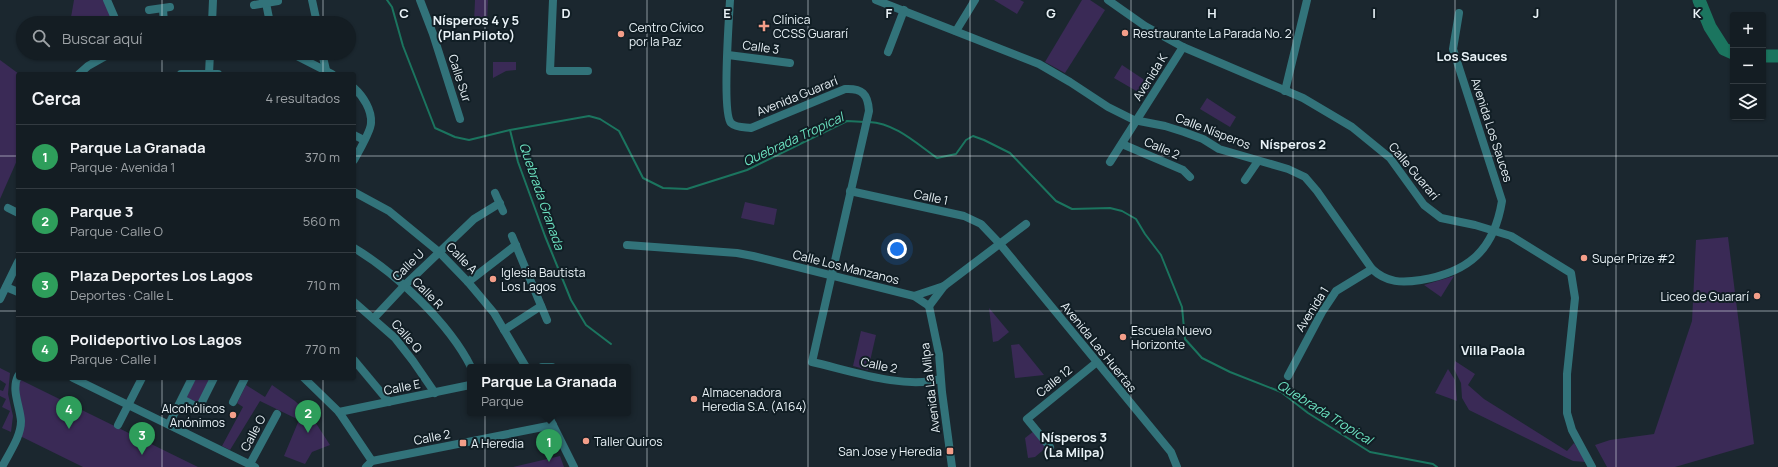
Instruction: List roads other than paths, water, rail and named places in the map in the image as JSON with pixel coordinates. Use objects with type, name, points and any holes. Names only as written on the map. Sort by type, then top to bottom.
[{"type":"street","points":[[107,0],[114,16]]},
{"type":"street","points":[[212,16],[213,0]]},
{"type":"street","points":[[312,0],[315,16]]},
{"type":"street","name":"Calle Sur","points":[[420,0],[433,34],[460,119]]},
{"type":"street","points":[[553,0],[550,71],[588,71]]},
{"type":"street","name":"Avenida Guararí","points":[[730,0],[727,113],[730,123],[737,127],[752,128],[845,89],[856,88],[864,94],[868,102],[869,111],[812,362]]},
{"type":"street","name":"Calle Nísperos","points":[[876,0],[1039,64],[1108,107],[1137,120],[1166,126],[1184,132],[1203,139],[1219,149],[1283,167],[1305,177],[1317,191],[1372,269],[1379,275],[1401,283],[1439,276],[1467,264],[1484,248],[1495,230]]},
{"type":"street","points":[[956,31],[975,0]]},
{"type":"street","name":"Calle Guararí","points":[[1108,0],[1145,26],[1183,47],[1303,98],[1352,127],[1380,149],[1399,168],[1424,205],[1441,218],[1495,230],[1511,236],[1571,273],[1575,298],[1567,374],[1567,413],[1572,430],[1592,467]]},
{"type":"street","points":[[1285,91],[1307,0]]},
{"type":"street","points":[[254,5],[278,1]]},
{"type":"street","points":[[266,3],[269,16]]},
{"type":"street","points":[[149,10],[166,8],[165,16]]},
{"type":"street","points":[[888,52],[904,10]]},
{"type":"street","name":"Avenida Los Sauces","points":[[1459,13],[1453,49],[1502,201],[1499,220],[1495,230]]},
{"type":"street","name":"Avenida K","points":[[1110,162],[1183,47]]},
{"type":"street","name":"Calle 3","points":[[728,55],[790,63]]},
{"type":"street","points":[[80,72],[99,60]]},
{"type":"street","points":[[209,72],[210,60]]},
{"type":"street","points":[[304,60],[329,72]]},
{"type":"street","points":[[325,60],[329,72]]},
{"type":"street","points":[[356,90],[360,93],[367,105],[371,124],[356,156]]},
{"type":"street","points":[[356,136],[364,140]]},
{"type":"street","name":"Calle 2","points":[[1122,144],[1183,170],[1190,177]]},
{"type":"street","points":[[1246,180],[1258,161]]},
{"type":"street","name":"Calle 1","points":[[850,191],[964,216],[981,224],[1000,244]]},
{"type":"street","name":"Calle A","points":[[356,193],[389,211],[439,252],[468,282],[494,313],[524,364]]},
{"type":"street","name":"Calle U","points":[[374,318],[404,286],[474,219],[501,207],[495,193]]},
{"type":"street","points":[[8,208],[16,212]]},
{"type":"street","points":[[929,306],[944,286],[1026,224]]},
{"type":"street","points":[[512,236],[547,320]]},
{"type":"street","points":[[468,282],[516,244]]},
{"type":"street","name":"Avenida Las Huertas","points":[[1000,244],[1171,452],[1177,467]]},
{"type":"street","name":"Calle Los Manzanos","points":[[627,245],[737,254],[914,296],[929,306]]},
{"type":"street","name":"Calle R","points":[[356,250],[404,286],[428,309],[446,329],[469,364]]},
{"type":"street","points":[[0,299],[16,266]]},
{"type":"street","name":"Avenida 1","points":[[1288,376],[1322,312],[1336,291],[1372,269]]},
{"type":"street","points":[[914,296],[944,286]]},
{"type":"street","points":[[6,287],[16,291]]},
{"type":"street","name":"Calle Q","points":[[356,304],[395,338],[435,393]]},
{"type":"street","points":[[504,330],[542,306]]},
{"type":"street","name":"Avenida La Milpa","points":[[929,306],[939,354],[940,379],[952,467]]},
{"type":"street","points":[[356,362],[389,402]]},
{"type":"street","name":"Calle 2","points":[[812,362],[915,384],[940,379]]},
{"type":"street","name":"Calle 12","points":[[1050,447],[1027,419],[1097,362]]},
{"type":"street","points":[[2,467],[18,435],[21,422],[15,390],[17,380]]},
{"type":"street","points":[[77,380],[252,466]]},
{"type":"street","points":[[118,425],[141,380]]},
{"type":"street","points":[[169,424],[191,380]]},
{"type":"street","points":[[182,399],[199,408],[213,380]]},
{"type":"street","points":[[233,402],[245,380]]},
{"type":"street","points":[[306,380],[339,412],[369,464]]},
{"type":"street","name":"Calle E","points":[[339,412],[467,386]]},
{"type":"street","name":"Calle O","points":[[252,466],[277,414]]},
{"type":"street","points":[[549,416],[574,467]]},
{"type":"street","name":"Calle 2","points":[[369,464],[553,424]]},
{"type":"waterway","name":"Quebrada Tropical","points":[[387,0],[392,7],[403,46],[435,128],[455,137],[469,140],[510,130],[589,116],[600,119],[619,131],[643,178],[663,188],[687,189],[747,170],[847,121],[865,122]]},
{"type":"waterway","points":[[1699,0],[1710,27],[1724,49],[1730,52]]},
{"type":"waterway","points":[[1766,56],[1778,56]]},
{"type":"waterway","name":"Quebrada Tropical","points":[[869,122],[879,123],[897,130],[937,158],[956,154],[966,140],[973,136],[1010,153],[1056,201],[1072,209],[1110,208],[1122,211],[1136,219],[1161,255],[1182,307],[1185,339],[1202,358],[1230,372],[1281,392],[1308,413],[1370,452],[1433,464],[1437,467]]},
{"type":"waterway","name":"Quebrada Granada","points":[[510,130],[518,162],[545,236],[571,300],[586,325],[611,344]]},
{"type":"place","name":"Clínica CCSS Guararí","points":[[764,26]]},
{"type":"place","name":"Restraurante La Parada No. 2","points":[[1125,33]]},
{"type":"place","name":"Centro Cívico por la Paz","points":[[621,34]]},
{"type":"place","name":"Super Prize #2","points":[[1584,258]]},
{"type":"place","name":"Iglesia Bautista Los Lagos","points":[[493,279]]},
{"type":"place","name":"Liceo de Guararí","points":[[1757,296]]},
{"type":"place","name":"Escuela Nuevo Horizonte","points":[[1123,337]]},
{"type":"place","name":"Almacenadora Heredia S.A. (A164)","points":[[694,399]]},
{"type":"place","name":"Alcohólicos Anónimos","points":[[233,415]]},
{"type":"place","name":"Polideportivo Los Lagos","points":[[69,429]]},
{"type":"place","name":"Parque 3","points":[[308,433]]},
{"type":"place","name":"Taller Quiros","points":[[586,441]]},
{"type":"place","name":"A Heredia","points":[[463,443]]},
{"type":"place","name":"San Jose y Heredia","points":[[950,451]]},
{"type":"place","name":"Plaza Deportes Los Lagos","points":[[142,455]]},
{"type":"place","name":"Parque La Granada","points":[[549,462]]},
{"type":"district","name":"Nísperos 4 y 5 (Plan Piloto)","points":[[476,28]]},
{"type":"district","name":"Los Sauces","points":[[1472,56]]},
{"type":"district","name":"Nísperos 2","points":[[1293,144]]},
{"type":"district","name":"Villa Paola","points":[[1493,350]]},
{"type":"district","name":"Nísperos 3 (La Milpa)","points":[[1074,444]]}]
